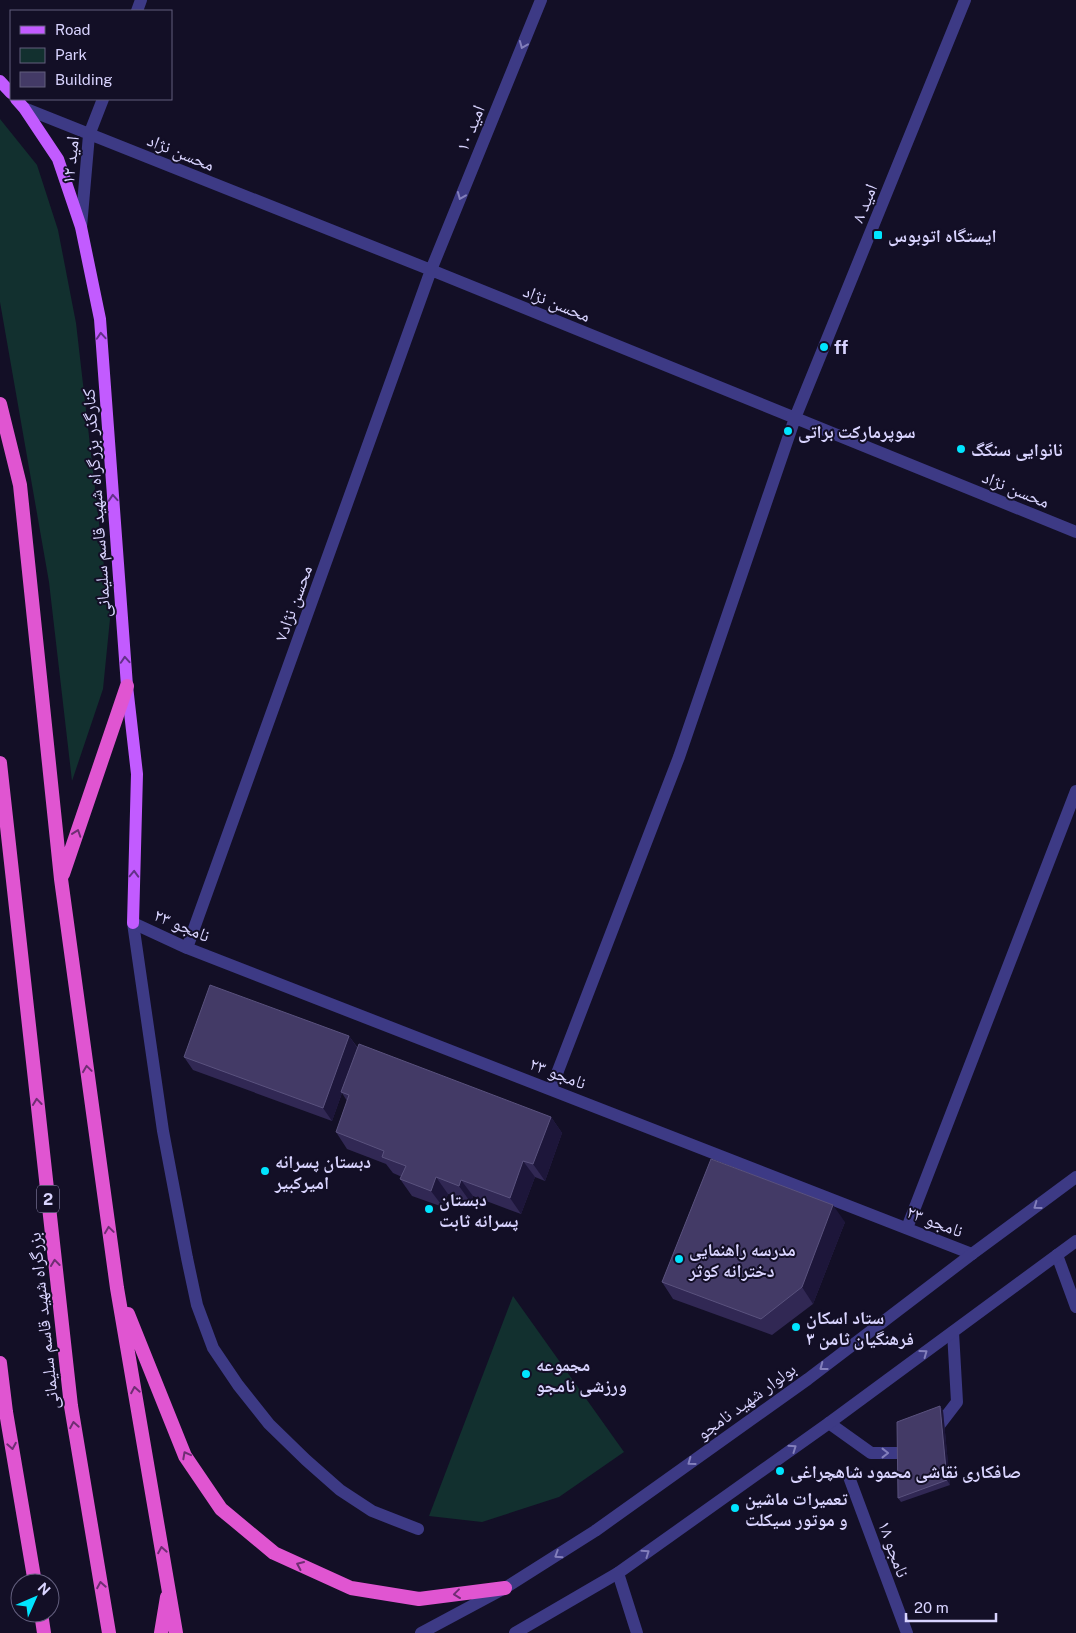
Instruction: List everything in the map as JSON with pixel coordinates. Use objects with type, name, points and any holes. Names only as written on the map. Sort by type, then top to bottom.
[{"type":"highway","points":[[0,404],[20,485],[61,879],[118,1288],[176,1633]]},
{"type":"highway","points":[[61,879],[126,686]]},
{"type":"highway","name":"بزرگراه شهید قاسم سلیمانی","points":[[0,764],[71,1406],[109,1633]]},
{"type":"highway","points":[[118,1288],[185,1456],[221,1509],[274,1554],[351,1588],[419,1599],[505,1588]]},
{"type":"highway","points":[[0,1363],[6,1412],[34,1573]]},
{"type":"highway","points":[[161,1633],[168,1587]]},
{"type":"main road","points":[[0,81],[10,93]]},
{"type":"main road","name":"کنارگذر بزرگراه شهید قاسم سلیمانی","points":[[20,104],[58,159],[81,227],[100,319],[126,686],[137,774],[133,923]]},
{"type":"street","name":"امید ۱۰","points":[[431,270],[541,0]]},
{"type":"street","name":"امید ۸","points":[[551,1089],[679,757],[795,418],[964,0]]},
{"type":"street","name":"امید ۱۲","points":[[81,227],[89,135],[103,100]]},
{"type":"street","name":"محسن نژاد","points":[[20,104],[89,135],[431,270],[1076,532]]},
{"type":"street","name":"محسن نژاد۷","points":[[187,948],[431,270]]},
{"type":"street","points":[[907,1228],[1076,790]]},
{"type":"street","name":"نامجو ۲۳","points":[[133,923],[187,948],[972,1254]]},
{"type":"street","points":[[133,923],[163,1131],[185,1249],[197,1305],[213,1348],[238,1385],[270,1424],[306,1460],[340,1490],[372,1510],[418,1529]]},
{"type":"street","name":"بولوار شهید نامجو","points":[[421,1633],[505,1588],[595,1531],[784,1396],[1076,1177]]},
{"type":"street","points":[[515,1633],[618,1573],[829,1422],[1076,1241]]},
{"type":"street","points":[[1057,1255],[1076,1307]]},
{"type":"street","points":[[829,1422],[871,1453],[917,1453],[957,1402],[953,1332]]},
{"type":"street","name":"نامجو ۱۸","points":[[849,1476],[906,1633]]},
{"type":"street","points":[[618,1573],[637,1633]]},
{"type":"green space","points":[[0,119],[37,165],[58,230],[76,323],[110,619],[103,689],[72,781],[49,582],[0,302]]},
{"type":"green space","name":"مجموعه ورزشی نامجو","points":[[513,1296],[624,1452],[559,1497],[482,1522],[429,1516]]},
{"type":"building","points":[[210,985],[349,1036],[323,1108],[184,1057]]},
{"type":"building","points":[[359,1044],[551,1117],[533,1164],[523,1161],[510,1198],[461,1180],[459,1186],[436,1177],[431,1191],[400,1179],[406,1166],[382,1157],[384,1151],[336,1132],[349,1095],[341,1092]]},
{"type":"building","points":[[711,1159],[833,1205],[802,1287],[761,1319],[662,1282]]},
{"type":"building","points":[[940,1406],[947,1480],[898,1498],[897,1422]]},
{"type":"place","name":"ایستگاه اتوبوس","points":[[878,235]]},
{"type":"place","name":"ff","points":[[824,347]]},
{"type":"place","name":"سوپرمارکت براتی","points":[[788,431]]},
{"type":"place","name":"نانوایی سنگگ","points":[[961,449]]},
{"type":"place","name":"دبستان پسرانه امیرکبیر","points":[[265,1171]]},
{"type":"place","name":"دبستان پسرانه ثابت","points":[[429,1209]]},
{"type":"place","name":"مدرسه راهنمایی دخترانه کوثر","points":[[679,1259]]},
{"type":"place","name":"ستاد اسکان فرهنگیان ثامن ۳","points":[[796,1327]]},
{"type":"place","name":"مجموعه ورزشی نامجو","points":[[526,1374]]},
{"type":"place","name":"صافکاری نقاشی محمود شاهچراغی","points":[[780,1471]]},
{"type":"place","name":"تعمیرات ماشین و موتور سیکلت","points":[[735,1508]]}]
